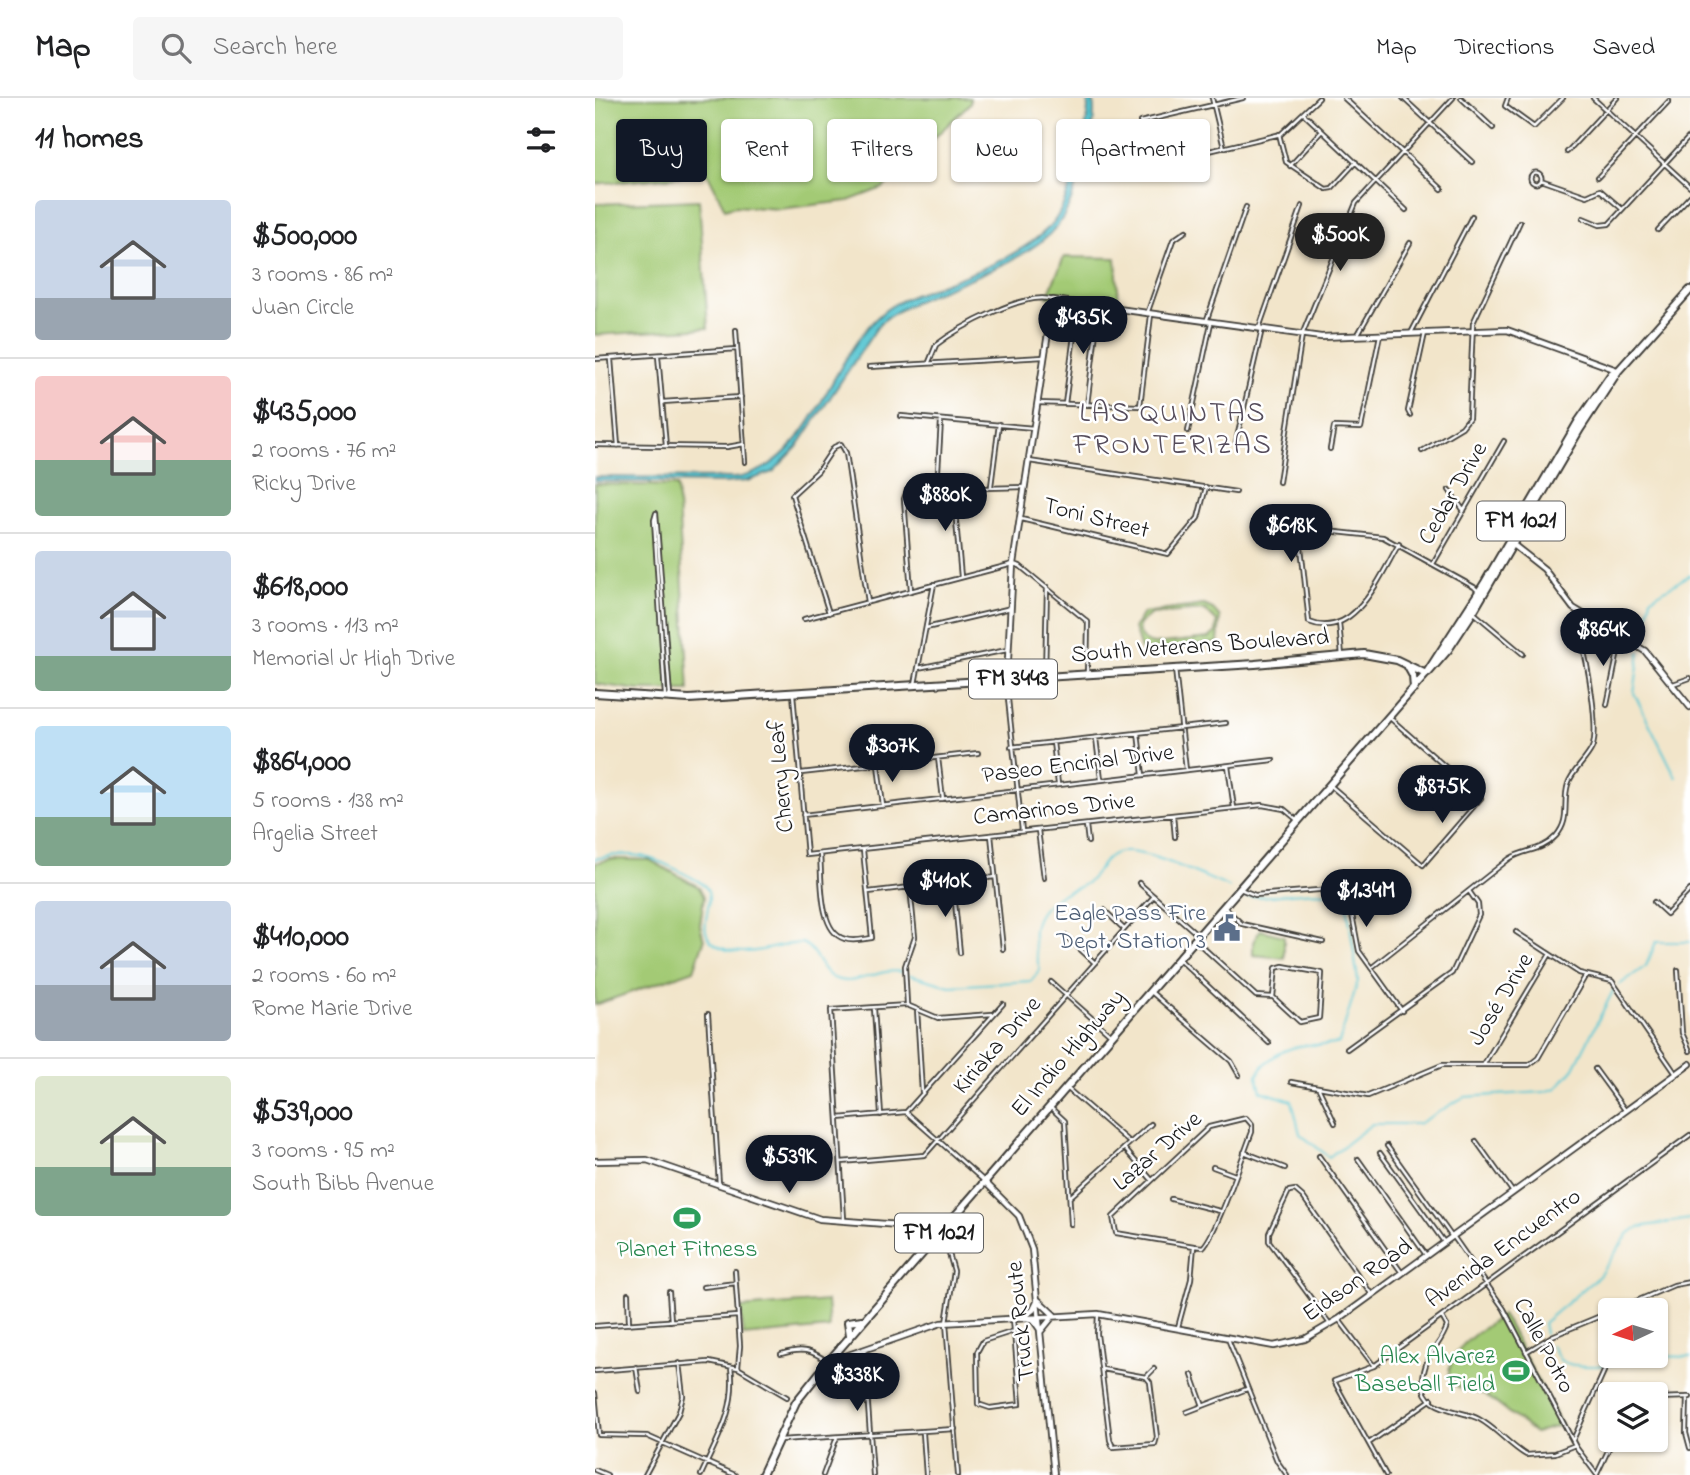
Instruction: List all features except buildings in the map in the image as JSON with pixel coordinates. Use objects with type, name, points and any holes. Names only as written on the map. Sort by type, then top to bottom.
[{"type":"main road","name":"El Indio Highway","points":[[762,1475],[796,1402],[828,1362],[1048,1106],[1413,691],[1481,594],[1578,422],[1612,373],[1618,371],[1690,290]]},
{"type":"main road","name":"El Indio Highway","points":[[1426,674],[1434,670],[1473,612],[1481,594]]},
{"type":"main road","name":"South Veterans Boulevard","points":[[595,693],[668,699],[793,693],[1374,655],[1404,663],[1426,674]]},
{"type":"main road","points":[[1404,663],[1413,676],[1413,691]]},
{"type":"main road","points":[[912,1226],[946,1223]]},
{"type":"main road","points":[[850,1336],[848,1322],[865,1319]]},
{"type":"street","points":[[1212,98],[1224,148]]},
{"type":"street","points":[[1153,119],[1243,98]]},
{"type":"street","points":[[1210,151],[1279,134],[1319,98]]},
{"type":"street","points":[[1344,98],[1442,188]]},
{"type":"street","points":[[1402,98],[1472,162]]},
{"type":"street","points":[[1279,482],[1302,335],[1356,203],[1453,98]]},
{"type":"street","points":[[1461,98],[1493,128]]},
{"type":"street","points":[[1508,98],[1504,102],[1534,127],[1563,98]]},
{"type":"street","points":[[1594,98],[1690,187]]},
{"type":"street","points":[[1567,152],[1617,98]]},
{"type":"street","points":[[1598,177],[1669,101]]},
{"type":"street","points":[[1304,114],[1406,210]]},
{"type":"street","points":[[1290,166],[1322,131]]},
{"type":"street","points":[[1279,134],[1285,160],[1290,166],[1328,190],[1356,162]]},
{"type":"street","points":[[1583,218],[1606,226],[1690,136]]},
{"type":"street","points":[[1541,180],[1587,196],[1600,190],[1622,209]]},
{"type":"street","points":[[1658,230],[1690,196]]},
{"type":"street","points":[[1236,442],[1260,329],[1302,206]]},
{"type":"street","points":[[1188,431],[1208,322],[1246,207]]},
{"type":"street","points":[[1411,333],[1472,216]]},
{"type":"street","points":[[1422,451],[1462,427],[1469,418],[1475,319],[1520,222]]},
{"type":"street","points":[[1037,403],[1140,406],[1149,314],[1173,240],[1186,231]]},
{"type":"street","points":[[1356,337],[1410,243]]},
{"type":"street","points":[[929,363],[936,345],[991,313],[1041,299],[1302,335],[1356,337],[1473,330],[1511,331],[1618,371]]},
{"type":"street","points":[[1022,831],[1006,680],[1010,650],[1013,564],[1053,300]]},
{"type":"street","points":[[1065,404],[1078,305]]},
{"type":"street","points":[[1087,406],[1099,308]]},
{"type":"street","points":[[736,330],[745,462]]},
{"type":"street","points":[[1410,415],[1408,411],[1425,333]]},
{"type":"street","points":[[1330,449],[1334,427],[1361,428],[1380,335]]},
{"type":"street","points":[[595,359],[737,349]]},
{"type":"street","points":[[659,355],[666,446]]},
{"type":"street","points":[[869,367],[1044,357]]},
{"type":"street","points":[[611,359],[618,446]]},
{"type":"street","points":[[662,402],[741,397]]},
{"type":"street","points":[[901,416],[1034,428]]},
{"type":"street","points":[[937,488],[941,421]]},
{"type":"street","points":[[991,486],[999,424]]},
{"type":"street","name":"Cedar Drive","points":[[1433,564],[1504,441]]},
{"type":"street","points":[[595,445],[727,447],[744,444]]},
{"type":"street","points":[[829,612],[792,495],[818,471],[834,447],[841,444],[846,453],[868,602]]},
{"type":"street","points":[[1029,461],[1236,492]]},
{"type":"street","points":[[953,487],[961,577]]},
{"type":"street","points":[[911,591],[904,499],[907,490],[1023,487]]},
{"type":"street","name":"Toni Street","points":[[1021,519],[1163,555],[1168,554],[1198,518],[1206,487]]},
{"type":"street","points":[[1449,490],[1464,511]]},
{"type":"street","points":[[656,513],[661,547],[668,699],[662,656],[656,513]]},
{"type":"street","points":[[1399,544],[1358,609],[1339,622],[1309,622],[1299,528],[1373,534],[1399,544],[1481,594]]},
{"type":"street","points":[[1511,543],[1544,569],[1570,605],[1645,651],[1690,707]]},
{"type":"street","points":[[656,547],[661,547]]},
{"type":"street","points":[[804,619],[1013,564],[1047,587],[1089,622],[1087,674]]},
{"type":"street","points":[[658,582],[663,581]]},
{"type":"street","points":[[915,685],[935,584]]},
{"type":"street","points":[[1045,677],[1047,587]]},
{"type":"street","points":[[926,628],[1011,608]]},
{"type":"street","points":[[1473,612],[1523,654]]},
{"type":"street","points":[[660,617],[665,617]]},
{"type":"street","points":[[1339,622],[1342,656]]},
{"type":"street","points":[[1371,968],[1515,855],[1538,850],[1562,828],[1567,809],[1567,786],[1593,744],[1590,682],[1581,640],[1595,622]]},
{"type":"street","points":[[1607,705],[1621,637]]},
{"type":"street","points":[[918,668],[1010,650]]},
{"type":"street","points":[[662,656],[668,656]]},
{"type":"street","points":[[1175,669],[1186,770]]},
{"type":"street","points":[[1671,684],[1690,678]]},
{"type":"street","name":"Cherry Leaf","points":[[793,693],[807,855]]},
{"type":"street","points":[[1330,786],[1423,865],[1481,798],[1389,718]]},
{"type":"street","points":[[1011,747],[1226,723]]},
{"type":"street","points":[[1138,733],[1143,775]]},
{"type":"street","points":[[1096,738],[1101,779]]},
{"type":"street","points":[[1053,742],[1058,784]]},
{"type":"street","points":[[801,773],[978,754]]},
{"type":"street","points":[[938,758],[943,799]]},
{"type":"street","name":"Paseo Encinal Drive","points":[[803,815],[1273,760]]},
{"type":"street","points":[[878,765],[883,806]]},
{"type":"street","points":[[1228,765],[1234,808]]},
{"type":"street","name":"Camarinos Drive","points":[[807,855],[1273,805],[1299,821]]},
{"type":"street","points":[[1173,815],[1175,837]]},
{"type":"street","points":[[1086,825],[1088,842]]},
{"type":"street","points":[[1038,830],[1044,877]]},
{"type":"street","points":[[991,835],[1003,949]]},
{"type":"street","points":[[820,854],[823,905],[829,925],[843,939],[872,938],[863,849]]},
{"type":"street","points":[[867,892],[995,877]]},
{"type":"street","points":[[953,882],[960,953]]},
{"type":"street","points":[[1139,883],[1257,996],[1273,997],[1300,1022],[1319,1018],[1322,973],[1283,966],[1276,968],[1273,997]]},
{"type":"street","points":[[907,1005],[905,966],[915,937],[910,887]]},
{"type":"street","points":[[1240,889],[1255,895],[1331,889],[1347,897],[1359,951],[1402,1011]]},
{"type":"street","points":[[1654,902],[1667,914],[1690,890]]},
{"type":"street","points":[[1347,1049],[1456,969],[1479,915],[1478,904],[1469,891]]},
{"type":"street","name":"Kiriaka Drive","points":[[841,1161],[922,1156],[1154,897]]},
{"type":"street","points":[[1224,907],[1242,924],[1323,942]]},
{"type":"street","points":[[1104,910],[1124,929]]},
{"type":"street","points":[[1516,932],[1586,975],[1607,978],[1615,984],[1676,1074]]},
{"type":"street","points":[[1066,936],[1095,963]]},
{"type":"street","name":"José Drive","points":[[1484,1064],[1550,954]]},
{"type":"street","points":[[1178,958],[1269,1043]]},
{"type":"street","points":[[1678,970],[1682,1033],[1690,1051]]},
{"type":"street","points":[[1290,1082],[1368,1096],[1442,1065],[1523,1066],[1534,1062],[1586,975]]},
{"type":"street","points":[[1051,982],[1111,1035]]},
{"type":"street","points":[[1150,991],[1231,1061],[1239,1075]]},
{"type":"street","points":[[838,1118],[906,1112],[1003,1004]]},
{"type":"street","points":[[845,1222],[831,1010],[907,1005],[938,1017],[992,1014]]},
{"type":"street","points":[[874,1007],[881,1115]]},
{"type":"street","points":[[917,1009],[922,1092]]},
{"type":"street","points":[[708,1014],[719,1184]]},
{"type":"street","name":"Eidson Road","points":[[828,1362],[946,1323],[1054,1315],[1098,1314],[1259,1345],[1284,1345],[1310,1337],[1339,1319],[1690,1064]]},
{"type":"street","points":[[1595,1069],[1625,1110]]},
{"type":"street","points":[[1065,1087],[1129,1143]]},
{"type":"street","points":[[1319,1089],[1335,1123]]},
{"type":"street","points":[[1048,1106],[1065,1121],[1071,1224]]},
{"type":"street","points":[[906,1112],[983,1181]]},
{"type":"street","name":"Lazar Drive","points":[[1193,1246],[1116,1233],[1113,1223],[1115,1212],[1209,1127],[1247,1118],[1252,1125],[1244,1152]]},
{"type":"street","points":[[1070,1197],[1151,1124]]},
{"type":"street","name":"Avenida Encuentro","points":[[1369,1443],[1334,1381],[1374,1366],[1690,1135]]},
{"type":"street","points":[[1476,1141],[1512,1191]]},
{"type":"street","name":"Calle Potro","points":[[1387,1146],[1487,1282],[1574,1443],[1597,1475]]},
{"type":"street","points":[[1124,1148],[1151,1179]]},
{"type":"street","points":[[1177,1328],[1191,1279],[1193,1246],[1203,1247],[1207,1244],[1244,1152],[1285,1168]]},
{"type":"street","points":[[1380,1153],[1444,1242]]},
{"type":"street","points":[[1319,1156],[1402,1273]]},
{"type":"street","points":[[1358,1159],[1426,1255]]},
{"type":"street","points":[[595,1161],[647,1160],[811,1217],[912,1226],[936,1237],[948,1250],[954,1270],[946,1323],[958,1475]]},
{"type":"street","points":[[1213,1167],[1235,1175]]},
{"type":"street","name":"Truck Route","points":[[983,1181],[1007,1201],[1025,1228],[1034,1257],[1055,1475]]},
{"type":"street","points":[[1330,1325],[1269,1241],[1269,1233],[1289,1191],[1295,1190],[1303,1197],[1372,1295]]},
{"type":"street","points":[[1171,1199],[1220,1211]]},
{"type":"street","points":[[735,1271],[739,1316],[738,1368]]},
{"type":"street","points":[[1642,1298],[1674,1285],[1690,1282]]},
{"type":"street","points":[[703,1287],[736,1283]]},
{"type":"street","points":[[669,1292],[671,1321]]},
{"type":"street","points":[[628,1294],[629,1324]]},
{"type":"street","points":[[1038,1300],[1054,1315],[1041,1331],[1034,1321],[1024,1317],[1033,1310],[1038,1300]]},
{"type":"street","points":[[1098,1314],[1097,1334],[1110,1439],[1113,1447],[1155,1444],[1157,1439],[1150,1382],[1146,1377],[1102,1370]]},
{"type":"street","points":[[595,1326],[739,1316]]},
{"type":"street","points":[[1441,1317],[1447,1326],[1429,1355],[1422,1381],[1432,1399],[1447,1412],[1481,1420],[1526,1455],[1555,1453],[1574,1443],[1606,1368]]},
{"type":"street","points":[[1526,1352],[1552,1336],[1598,1317]]},
{"type":"street","points":[[1013,1318],[1020,1404],[990,1408],[978,1404],[977,1352],[983,1341],[1014,1331]]},
{"type":"street","points":[[1339,1319],[1374,1366]]},
{"type":"street","points":[[1228,1339],[1277,1461],[1287,1475]]},
{"type":"street","points":[[781,1354],[801,1349],[812,1351],[828,1362]]},
{"type":"street","points":[[864,1350],[873,1475]]},
{"type":"street","points":[[595,1371],[709,1362],[738,1368],[787,1397]]},
{"type":"street","points":[[645,1475],[679,1412],[684,1395],[679,1363]]},
{"type":"street","points":[[636,1367],[640,1392]]},
{"type":"street","points":[[701,1475],[729,1417],[733,1399],[731,1367]]},
{"type":"street","points":[[1146,1377],[1154,1369]]},
{"type":"street","points":[[1192,1375],[1203,1406]]},
{"type":"street","points":[[1187,1412],[1247,1389]]},
{"type":"street","points":[[595,1393],[599,1435],[641,1434],[735,1475]]},
{"type":"street","points":[[1668,1398],[1689,1397],[1686,1433],[1690,1448]]},
{"type":"street","points":[[1386,1475],[1369,1443],[1432,1399]]},
{"type":"street","points":[[778,1439],[955,1429]]},
{"type":"street","points":[[923,1432],[926,1475]]},
{"type":"street","points":[[823,1475],[837,1437]]},
{"type":"street","points":[[1597,1475],[1608,1452]]},
{"type":"street","points":[[595,1470],[607,1475]]},
{"type":"green space","points":[[595,98],[970,98],[970,103],[937,135],[937,119],[827,119],[827,182],[889,182],[883,188],[848,201],[779,209],[735,206],[725,209],[707,174],[707,119],[616,119],[618,182],[595,184]]},
{"type":"green space","points":[[699,200],[708,328],[595,335],[595,204]]},
{"type":"green space","points":[[1064,257],[1116,258],[1119,307],[1047,297]]},
{"type":"green space","points":[[595,484],[677,486],[689,690],[638,690],[595,684]]},
{"type":"green space","points":[[1204,605],[1213,609],[1220,617],[1218,643],[1141,650],[1134,628],[1143,613]],"holes":[[[1205,610],[1217,622],[1216,632],[1209,638],[1154,644],[1144,640],[1139,631],[1139,624],[1151,614]]]},
{"type":"green space","points":[[611,859],[650,860],[699,887],[704,897],[700,925],[704,941],[694,970],[595,1005],[595,863]]},
{"type":"green space","points":[[1260,930],[1284,936],[1284,958],[1253,955],[1253,942]]},
{"type":"green space","points":[[827,1301],[829,1328],[743,1336],[741,1308]]},
{"type":"green space","points":[[1502,1315],[1561,1425],[1535,1433],[1484,1394],[1461,1389],[1449,1380],[1449,1369],[1458,1350]]},
{"type":"water","points":[[1088,98],[1093,100],[1094,119],[1087,119]]},
{"type":"water","points":[[1071,182],[1077,182],[1071,201],[1057,226],[1020,256],[922,298],[880,323],[797,447],[773,472],[747,481],[723,483],[595,481],[595,477],[735,478],[761,470],[783,454],[802,433],[863,333],[882,313],[910,297],[1014,253],[1052,224]]},
{"type":"waterway","points":[[1642,644],[1651,598],[1690,575]]},
{"type":"waterway","points":[[1640,652],[1634,693],[1676,777]]},
{"type":"waterway","points":[[910,975],[950,986],[1031,981],[1040,970],[1034,928],[1042,911],[1060,895],[1086,883],[1106,860],[1120,852],[1145,854],[1229,887]]},
{"type":"waterway","points":[[595,859],[620,855],[643,856],[702,883],[707,888],[709,898],[706,922],[708,936],[722,948],[752,952],[802,943],[812,951],[830,976],[844,981],[885,972],[902,972]]},
{"type":"waterway","points":[[1244,897],[1322,892],[1344,898],[1347,905],[1358,981],[1339,1043],[1291,1048],[1271,1059],[1257,1076],[1261,1091],[1292,1101],[1300,1134],[1329,1157],[1372,1124],[1418,1124],[1464,1097],[1544,1092],[1557,1088],[1574,1068],[1614,989]]},
{"type":"waterway","points":[[1619,985],[1646,966],[1656,942],[1690,942]]},
{"type":"waterway","points":[[1545,1334],[1543,1323],[1599,1276],[1629,1233],[1639,1227],[1690,1219]]},
{"type":"waterway","points":[[1551,1345],[1560,1360],[1569,1364],[1598,1366]]},
{"type":"waterway","points":[[1668,1356],[1690,1357]]},
{"type":"place","name":"Eagle Pass Fire Dept. Station 3","points":[[1227,928]]},
{"type":"place","name":"Planet Fitness","points":[[687,1218]]},
{"type":"place","name":"Alex Alvarez Baseball Field","points":[[1516,1371]]},
{"type":"district","name":"LAS QUINTAS FRONTERIZAS","points":[[1173,430]]}]
